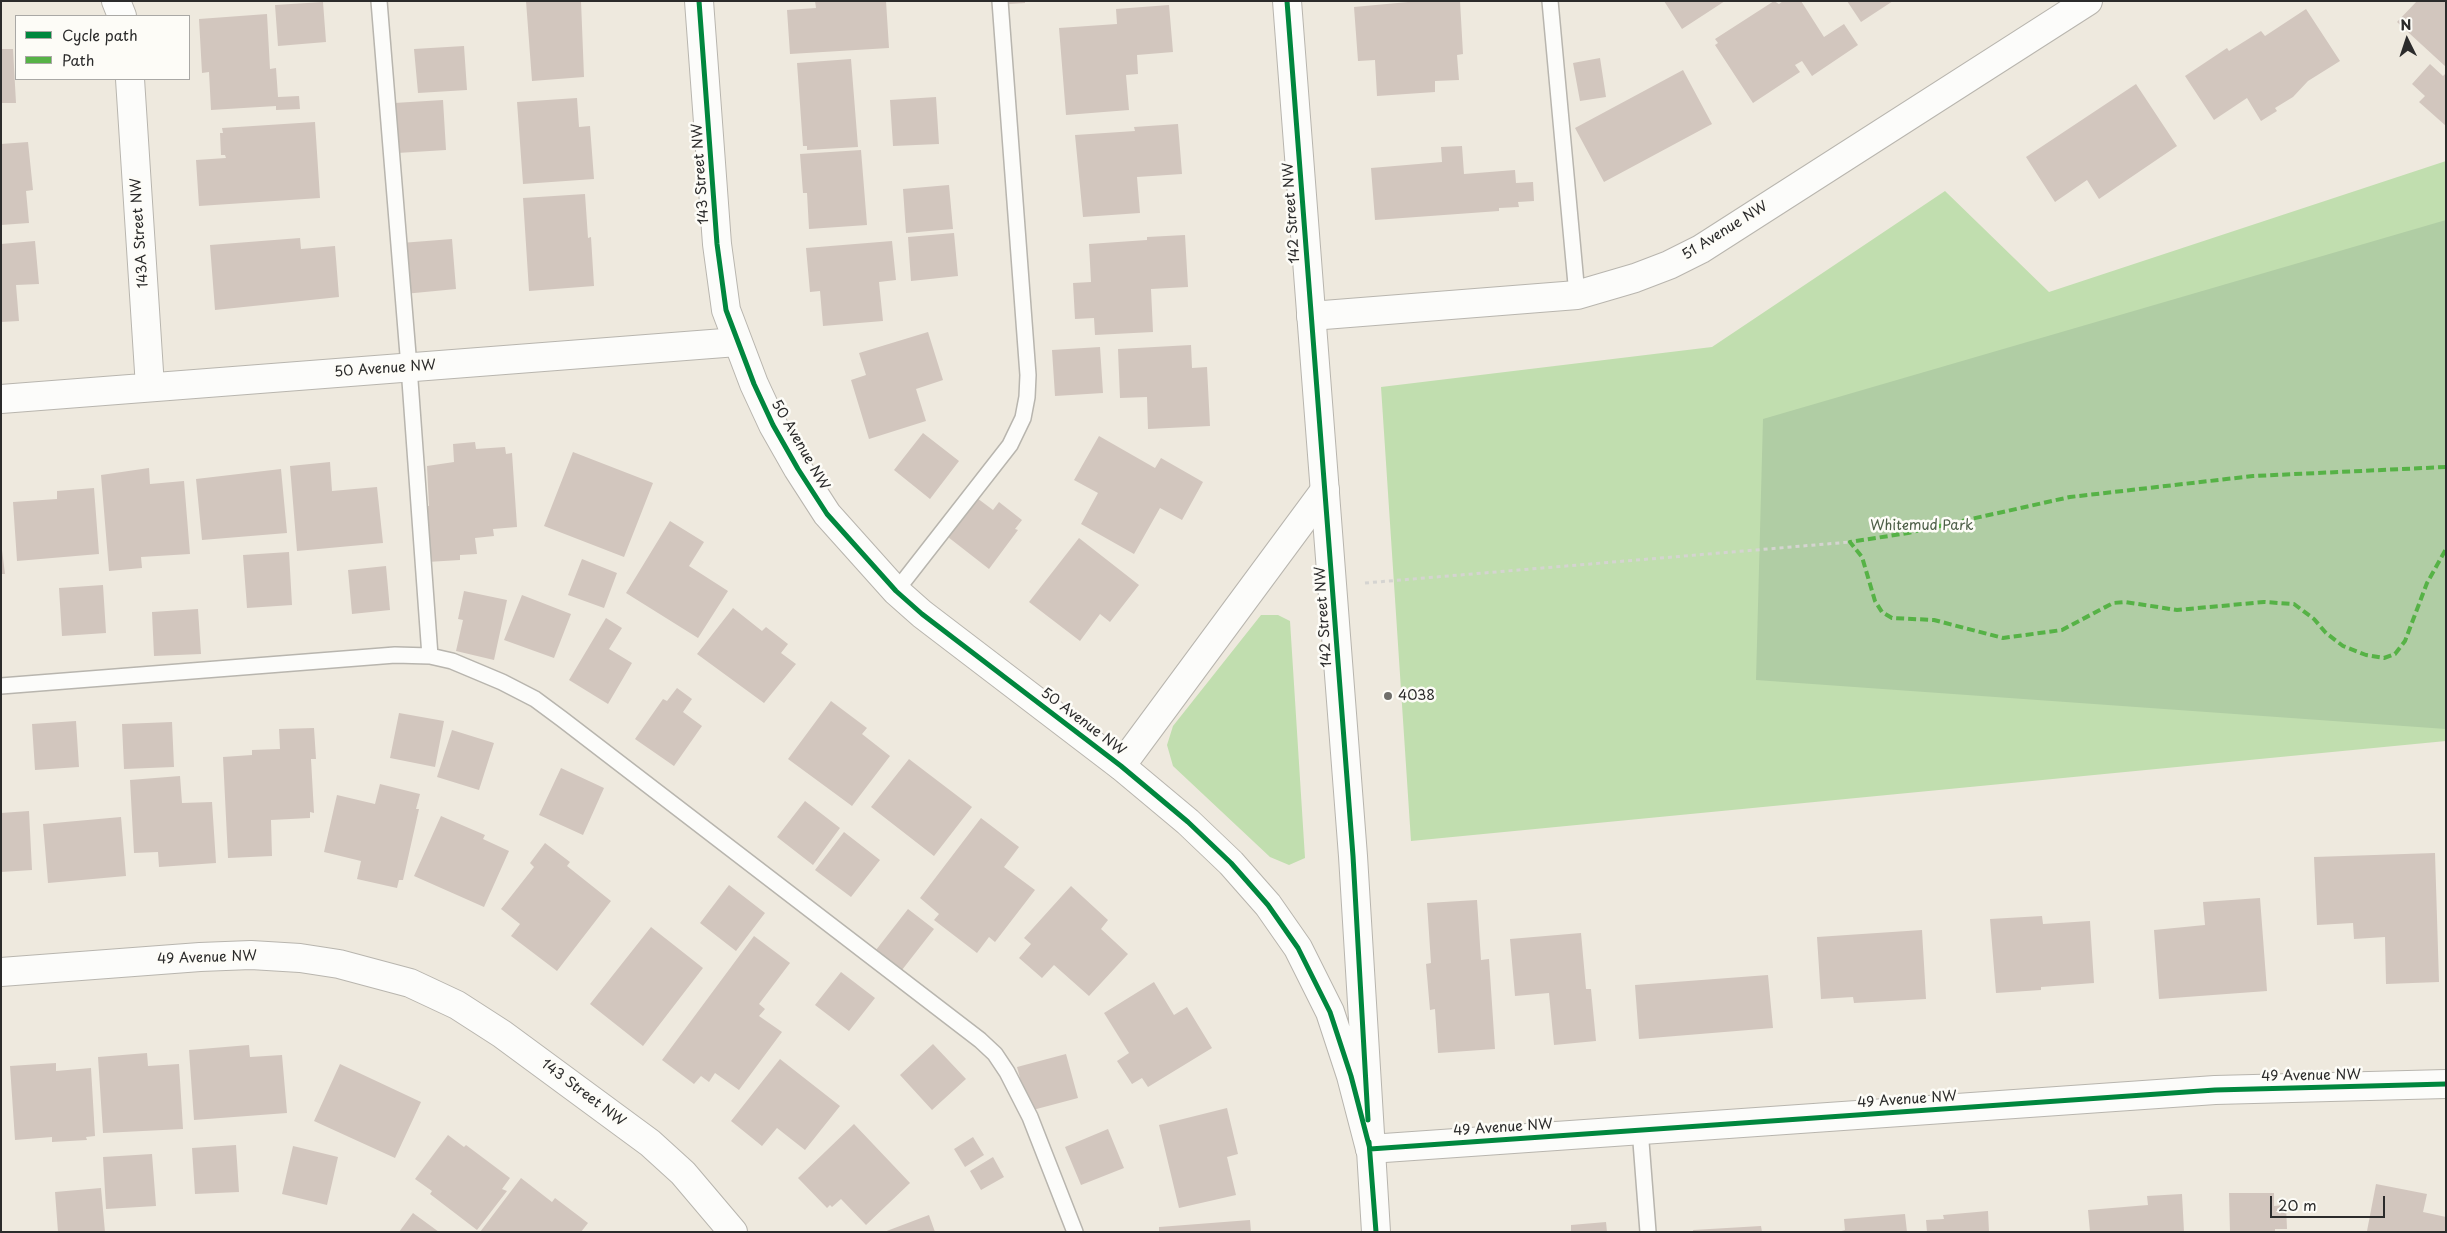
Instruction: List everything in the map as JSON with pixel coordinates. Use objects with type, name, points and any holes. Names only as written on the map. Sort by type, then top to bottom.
[{"type":"street","points":[[116,1],[122,15]]},
{"type":"street","name":"143 Street NW","points":[[699,1],[720,277],[726,310],[737,342]]},
{"type":"street","name":"142 Street NW","points":[[1287,1],[1352,847],[1376,1232]]},
{"type":"street","name":"51 Avenue NW","points":[[1311,316],[1577,295],[1635,278],[1669,265],[1701,249],[2088,1]]},
{"type":"street","name":"143A Street NW","points":[[130,80],[150,387]]},
{"type":"street","name":"50 Avenue NW","points":[[1,399],[737,342],[773,425],[827,514],[896,591],[922,614],[1121,766],[1188,822],[1231,863],[1268,905],[1298,948],[1330,1012],[1351,1076],[1370,1149]]},
{"type":"street","points":[[1121,766],[1325,490]]},
{"type":"street","name":"49 Avenue NW","points":[[1,972],[251,955],[300,958],[339,964],[410,983]]},
{"type":"street","name":"143 Street NW","points":[[410,983],[457,1004],[502,1034],[650,1144],[683,1173],[733,1232]]},
{"type":"street","name":"49 Avenue NW","points":[[1370,1149],[2215,1090],[2446,1084]]},
{"type":"lane","points":[[378,1],[409,367],[430,656]]},
{"type":"lane","points":[[896,591],[1010,445],[1025,411],[1028,375],[1000,1]]},
{"type":"lane","points":[[1551,2],[1577,295]]},
{"type":"lane","points":[[1,686],[395,655],[430,656],[470,668],[502,682],[535,699],[980,1040],[995,1054],[1018,1093],[1075,1232]]},
{"type":"lane","points":[[1640,1129],[1648,1232]]},
{"type":"path","points":[[1333,586],[1850,542]]},
{"type":"green space","name":"Whitemud Park","points":[[2446,161],[2446,741],[1411,841],[1381,387],[1712,347],[1945,191],[2049,292]]},
{"type":"green space","points":[[2446,220],[2446,729],[1756,680],[1763,419]]},
{"type":"green space","points":[[1261,615],[1278,615],[1290,621],[1305,858],[1289,865],[1270,857],[1173,766],[1167,745],[1173,726]]},
{"type":"building","points":[[526,1],[581,1],[584,77],[532,81]]},
{"type":"building","points":[[815,1],[886,1],[889,48],[790,54],[787,10],[816,8]]},
{"type":"building","points":[[1009,1],[1025,1],[1025,3],[1009,4]]},
{"type":"building","points":[[1419,1],[1460,1],[1463,54],[1457,55],[1459,80],[1435,81],[1435,92],[1377,96],[1375,60],[1358,61],[1354,7]]},
{"type":"building","points":[[1664,1],[1725,1],[1682,29]]},
{"type":"building","points":[[1774,1],[1779,4],[1783,1],[1801,1],[1824,37],[1844,24],[1858,45],[1812,76],[1802,61],[1795,65],[1800,72],[1753,103],[1715,45],[1718,43],[1715,39]]},
{"type":"building","points":[[1847,1],[1893,1],[1861,22]]},
{"type":"building","points":[[2417,1],[2446,1],[2446,67],[2397,22]]},
{"type":"building","points":[[323,2],[326,42],[278,46],[275,5]]},
{"type":"building","points":[[1169,5],[1173,52],[1137,55],[1138,74],[1126,75],[1129,110],[1066,115],[1059,28],[1117,24],[1116,9]]},
{"type":"building","points":[[2306,9],[2340,61],[2308,81],[2293,97],[2275,108],[2277,111],[2261,121],[2247,98],[2214,120],[2185,76],[2227,48],[2229,51],[2261,31],[2265,36]]},
{"type":"building","points":[[267,14],[270,69],[276,68],[278,97],[299,96],[300,109],[276,110],[276,106],[211,110],[209,72],[202,73],[199,19]]},
{"type":"building","points":[[464,46],[467,90],[418,93],[414,49]]},
{"type":"building","points":[[1,49],[13,49],[16,103],[1,103]]},
{"type":"building","points":[[1600,58],[1606,97],[1580,101],[1573,63]]},
{"type":"building","points":[[851,59],[858,147],[807,150],[807,146],[803,146],[797,63]]},
{"type":"building","points":[[2430,64],[2443,76],[2446,73],[2446,126],[2419,102],[2425,96],[2412,84]]},
{"type":"building","points":[[1683,70],[1712,124],[1604,182],[1575,128]]},
{"type":"building","points":[[2136,84],[2177,146],[2099,199],[2087,180],[2055,202],[2026,157]]},
{"type":"building","points":[[936,97],[939,144],[893,146],[890,100]]},
{"type":"building","points":[[577,98],[579,127],[590,126],[594,179],[523,184],[517,102]]},
{"type":"building","points":[[443,100],[446,150],[397,153],[394,103]]},
{"type":"building","points":[[315,122],[320,198],[199,206],[196,160],[226,158],[225,155],[221,155],[220,133],[223,133],[222,128]]},
{"type":"building","points":[[1178,124],[1182,174],[1137,177],[1140,213],[1083,217],[1075,135],[1135,131],[1134,127]]},
{"type":"building","points":[[28,142],[33,190],[26,191],[29,223],[1,225],[1,144]]},
{"type":"building","points":[[1462,146],[1464,174],[1515,170],[1516,183],[1533,182],[1534,201],[1518,202],[1519,207],[1499,208],[1499,211],[1375,220],[1371,168],[1442,162],[1441,147]]},
{"type":"building","points":[[861,150],[867,225],[809,229],[807,193],[803,193],[800,154]]},
{"type":"building","points":[[949,185],[953,229],[906,233],[903,189]]},
{"type":"building","points":[[585,194],[588,238],[591,237],[594,286],[529,291],[523,198]]},
{"type":"building","points":[[954,233],[958,276],[911,281],[908,237]]},
{"type":"building","points":[[1185,235],[1188,287],[1151,289],[1153,332],[1095,335],[1094,318],[1075,319],[1073,283],[1091,282],[1089,244],[1147,240],[1147,237]]},
{"type":"building","points":[[300,238],[301,249],[335,246],[339,297],[215,310],[210,245]]},
{"type":"building","points":[[452,239],[456,289],[404,294],[401,243]]},
{"type":"building","points":[[35,241],[39,284],[16,285],[19,321],[1,322],[1,244]]},
{"type":"building","points":[[892,241],[896,280],[879,282],[883,321],[823,326],[820,291],[810,292],[806,248]]},
{"type":"building","points":[[928,332],[943,380],[916,389],[926,421],[869,439],[851,380],[866,375],[859,353]]},
{"type":"building","points":[[1191,345],[1192,368],[1207,367],[1210,426],[1148,429],[1147,397],[1120,398],[1118,349]]},
{"type":"building","points":[[1100,347],[1103,393],[1055,396],[1052,350]]},
{"type":"building","points":[[923,433],[959,461],[930,499],[894,470]]},
{"type":"building","points":[[1099,436],[1155,468],[1161,458],[1203,482],[1182,520],[1160,508],[1134,554],[1081,524],[1098,493],[1074,480]]},
{"type":"building","points":[[475,442],[476,449],[505,447],[506,454],[512,453],[517,527],[493,529],[494,536],[475,538],[477,554],[460,555],[460,560],[427,562],[423,506],[429,506],[427,466],[454,462],[453,444]]},
{"type":"building","points":[[573,452],[653,483],[624,557],[544,526]]},
{"type":"building","points":[[330,462],[332,491],[377,487],[383,543],[297,551],[290,466]]},
{"type":"building","points":[[149,468],[150,484],[184,481],[190,554],[141,557],[142,568],[109,571],[101,475]]},
{"type":"building","points":[[281,469],[287,533],[202,540],[196,479]]},
{"type":"building","points":[[94,488],[99,554],[17,561],[13,502],[57,499],[57,491]]},
{"type":"building","points":[[977,498],[993,510],[999,502],[1022,520],[1015,529],[1018,530],[989,569],[948,537]]},
{"type":"building","points":[[670,521],[704,542],[689,566],[728,591],[698,638],[626,593]]},
{"type":"building","points":[[1079,538],[1139,585],[1110,622],[1100,614],[1080,641],[1029,602]]},
{"type":"building","points":[[1,542],[5,574],[1,574]]},
{"type":"building","points":[[289,552],[292,605],[247,608],[243,555]]},
{"type":"building","points":[[582,559],[617,573],[604,608],[568,595]]},
{"type":"building","points":[[386,566],[390,610],[352,614],[348,570]]},
{"type":"building","points":[[103,585],[106,633],[62,636],[59,588]]},
{"type":"building","points":[[464,591],[507,600],[494,660],[456,651],[463,620],[458,619]]},
{"type":"building","points":[[522,595],[571,614],[554,658],[504,640]]},
{"type":"building","points":[[733,608],[762,631],[766,627],[788,644],[781,653],[796,664],[764,703],[697,654]]},
{"type":"building","points":[[198,609],[201,654],[154,656],[152,612]]},
{"type":"building","points":[[606,618],[622,628],[609,649],[632,663],[608,704],[569,680]]},
{"type":"building","points":[[677,688],[692,699],[683,712],[702,726],[674,766],[635,739],[663,699],[667,701]]},
{"type":"building","points":[[831,701],[867,728],[862,734],[890,756],[852,806],[788,759]]},
{"type":"building","points":[[399,713],[444,721],[435,767],[390,758]]},
{"type":"building","points":[[76,721],[79,767],[35,770],[32,724]]},
{"type":"building","points":[[172,722],[174,767],[124,769],[122,724]]},
{"type":"building","points":[[314,728],[316,759],[311,759],[314,813],[310,812],[310,818],[271,820],[272,856],[228,858],[223,757],[252,755],[252,750],[280,749],[279,729]]},
{"type":"building","points":[[452,730],[494,743],[479,790],[437,777]]},
{"type":"building","points":[[909,759],[972,807],[934,856],[871,807]]},
{"type":"building","points":[[561,768],[604,788],[583,835],[539,815]]},
{"type":"building","points":[[180,776],[182,803],[212,802],[216,863],[159,867],[158,852],[134,853],[130,780]]},
{"type":"building","points":[[380,784],[420,794],[416,809],[419,809],[403,880],[399,880],[397,888],[357,879],[361,861],[324,852],[337,795],[375,804]]},
{"type":"building","points":[[805,801],[840,828],[813,865],[777,837]]},
{"type":"building","points":[[29,811],[32,870],[1,872],[1,813]]},
{"type":"building","points":[[441,816],[485,835],[483,839],[509,851],[484,907],[414,876]]},
{"type":"building","points":[[121,817],[126,876],[48,883],[43,824]]},
{"type":"building","points":[[981,818],[1019,847],[1004,867],[1035,890],[995,942],[989,937],[977,953],[934,920],[939,914],[920,898]]},
{"type":"building","points":[[844,832],[880,860],[851,897],[815,870]]},
{"type":"building","points":[[545,843],[570,862],[567,866],[611,901],[557,971],[511,936],[520,924],[501,909],[534,867],[530,863]]},
{"type":"building","points":[[2435,853],[2439,982],[2386,984],[2385,937],[2354,939],[2353,923],[2317,925],[2314,857]]},
{"type":"building","points":[[729,885],[765,913],[736,951],[700,923]]},
{"type":"building","points":[[1071,886],[1108,920],[1101,929],[1128,954],[1089,996],[1054,965],[1042,978],[1019,958],[1031,944],[1024,938]]},
{"type":"building","points":[[2260,898],[2267,991],[2159,999],[2154,930],[2205,925],[2203,902]]},
{"type":"building","points":[[1477,900],[1481,960],[1489,959],[1495,1049],[1438,1053],[1435,1009],[1430,1010],[1426,964],[1431,963],[1427,903]]},
{"type":"building","points":[[908,909],[934,929],[902,970],[876,950]]},
{"type":"building","points":[[2042,916],[2043,924],[2090,921],[2094,983],[2041,987],[2041,990],[1996,993],[1990,919]]},
{"type":"building","points":[[651,927],[703,968],[643,1046],[590,1004]]},
{"type":"building","points":[[1922,930],[1926,999],[1854,1003],[1853,997],[1821,999],[1817,937]]},
{"type":"building","points":[[1581,933],[1586,989],[1591,989],[1596,1041],[1554,1045],[1549,993],[1515,996],[1510,939]]},
{"type":"building","points":[[754,936],[790,963],[759,1004],[765,1009],[759,1016],[782,1032],[739,1090],[715,1073],[709,1082],[701,1076],[694,1084],[662,1060]]},
{"type":"building","points":[[841,972],[875,998],[849,1031],[815,1005]]},
{"type":"building","points":[[1768,975],[1773,1028],[1639,1039],[1635,985]]},
{"type":"building","points":[[1154,982],[1174,1015],[1187,1007],[1212,1048],[1148,1087],[1142,1078],[1132,1084],[1117,1061],[1129,1053],[1104,1013]]},
{"type":"building","points":[[933,1044],[966,1079],[932,1110],[900,1075]]},
{"type":"building","points":[[249,1045],[250,1057],[282,1055],[287,1113],[194,1120],[189,1050]]},
{"type":"building","points":[[147,1053],[148,1066],[179,1064],[183,1129],[103,1133],[98,1057]]},
{"type":"building","points":[[1066,1054],[1078,1098],[1029,1111],[1017,1067]]},
{"type":"building","points":[[780,1059],[840,1106],[805,1150],[777,1128],[762,1146],[731,1121]]},
{"type":"building","points":[[56,1063],[56,1071],[91,1068],[95,1136],[86,1137],[87,1140],[52,1142],[52,1137],[15,1140],[10,1066]]},
{"type":"building","points":[[340,1064],[421,1102],[395,1158],[314,1121]]},
{"type":"building","points":[[1227,1108],[1238,1154],[1227,1157],[1236,1195],[1179,1208],[1159,1125]]},
{"type":"building","points":[[854,1124],[910,1183],[866,1225],[841,1199],[832,1207],[830,1205],[827,1208],[798,1178]]},
{"type":"building","points":[[1108,1129],[1124,1168],[1081,1185],[1065,1147]]},
{"type":"building","points":[[448,1135],[464,1147],[466,1145],[510,1178],[502,1189],[507,1191],[477,1230],[430,1194],[432,1191],[415,1179]]},
{"type":"building","points":[[973,1137],[984,1155],[965,1167],[954,1149]]},
{"type":"building","points":[[236,1145],[239,1192],[195,1194],[192,1148]]},
{"type":"building","points":[[293,1146],[338,1157],[327,1205],[282,1194]]},
{"type":"building","points":[[152,1154],[156,1206],[106,1209],[103,1157]]},
{"type":"building","points":[[993,1157],[1004,1177],[981,1190],[970,1171]]},
{"type":"building","points":[[521,1178],[552,1202],[555,1198],[588,1223],[581,1232],[480,1232]]},
{"type":"building","points":[[2376,1184],[2427,1194],[2423,1212],[2446,1217],[2446,1232],[2367,1231]]},
{"type":"building","points":[[101,1188],[105,1232],[58,1232],[55,1192]]},
{"type":"building","points":[[2229,1193],[2274,1193],[2274,1206],[2286,1205],[2287,1229],[2275,1229],[2275,1232],[2230,1232]]},
{"type":"building","points":[[2182,1194],[2184,1232],[2090,1232],[2088,1210],[2148,1205],[2147,1196]]},
{"type":"building","points":[[1988,1211],[1989,1232],[1927,1232],[1926,1220],[1944,1219],[1943,1215]]},
{"type":"building","points":[[413,1213],[439,1232],[399,1232]]},
{"type":"building","points":[[1905,1214],[1907,1232],[1838,1232],[1845,1230],[1844,1219]]},
{"type":"building","points":[[929,1215],[935,1232],[884,1232]]},
{"type":"building","points":[[1250,1220],[1251,1232],[1159,1232],[1159,1227]]},
{"type":"building","points":[[1606,1222],[1607,1232],[1571,1232],[1571,1225]]},
{"type":"building","points":[[1761,1226],[1762,1232],[1693,1232],[1693,1230]]},
{"type":"marked path","points":[[2446,467],[2253,476],[2070,497],[1908,533],[1850,542],[1862,557],[1875,601],[1882,612],[1892,618],[1934,620],[2003,638],[2062,630],[2113,603],[2125,602],[2177,610],[2264,602],[2294,604],[2314,619],[2326,633],[2343,646],[2366,655],[2384,658],[2395,654],[2405,641],[2427,583],[2446,549]]},
{"type":"cycle path","points":[[699,1],[717,244],[726,310],[754,384],[773,425],[798,469],[827,514],[896,591],[922,614],[1121,766],[1188,822],[1231,863],[1268,905],[1298,948],[1330,1012],[1351,1076],[1370,1149],[2215,1090],[2446,1084]]},
{"type":"cycle path","points":[[1287,1],[1353,856],[1368,1120]]},
{"type":"cycle path","points":[[1369,1142],[1376,1232]]},
{"type":"place","name":"4038","points":[[1388,696]]}]
